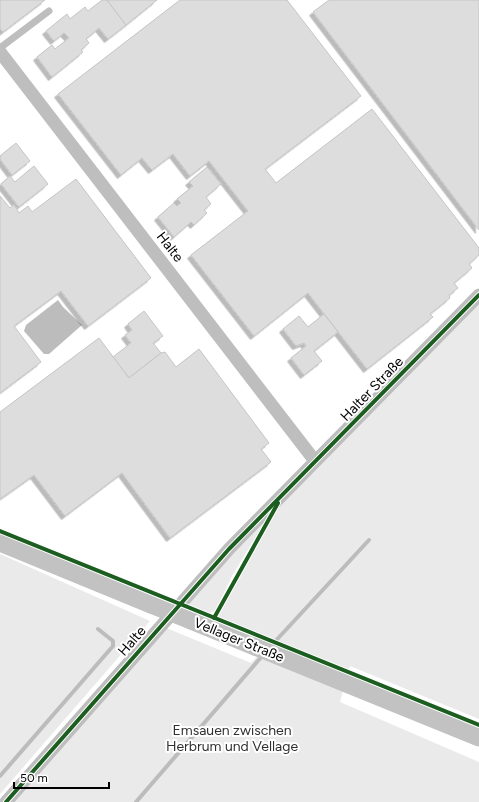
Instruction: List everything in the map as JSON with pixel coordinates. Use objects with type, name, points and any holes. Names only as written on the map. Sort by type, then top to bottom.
[{"type":"main road","name":"Vellager Straße","points":[[0,542],[479,737]]},
{"type":"street","name":"Halte","points":[[0,52],[315,461]]},
{"type":"street","name":"Halter Straße","points":[[279,498],[479,295]]},
{"type":"street","name":"Halte","points":[[6,802],[194,588],[279,498]]},
{"type":"lane","points":[[0,48],[49,11]]},
{"type":"green space","name":"Emsauen zwischen Herbrum und Vellage","points":[[479,300],[479,719],[350,666],[340,702],[479,762],[479,802],[9,802],[164,627],[251,663],[272,640],[219,617],[219,615],[285,495]]},
{"type":"green space","points":[[264,523],[232,576],[215,611],[209,613],[184,604]]},
{"type":"green space","points":[[0,554],[150,621],[0,794]]},
{"type":"shaded area","points":[[58,300],[63,307],[82,325],[49,354],[44,354],[24,331],[26,325]]},
{"type":"building","points":[[0,0],[45,0],[3,32],[0,28]]},
{"type":"building","points":[[102,0],[107,0],[126,25],[108,39],[99,28],[86,39],[89,43],[81,50],[83,52],[52,77],[37,57],[52,45],[55,49],[69,38],[64,33],[54,41],[46,31],[67,14],[70,19],[85,7],[88,11]]},
{"type":"building","points":[[107,0],[157,0],[126,25]]},
{"type":"building","points":[[180,0],[287,0],[361,96],[265,169],[276,183],[372,109],[479,248],[479,255],[469,264],[472,268],[454,283],[458,288],[449,295],[450,298],[430,314],[433,317],[367,369],[308,293],[254,336],[191,255],[248,211],[209,161],[190,176],[173,154],[152,170],[142,158],[121,175],[58,94]]},
{"type":"building","points":[[329,0],[479,0],[479,230],[313,12]]},
{"type":"building","points":[[16,143],[30,161],[12,175],[0,159],[0,156]]},
{"type":"building","points":[[34,166],[48,184],[19,207],[1,184],[10,176],[15,182]]},
{"type":"building","points":[[207,167],[221,184],[206,197],[211,204],[204,210],[207,213],[194,225],[191,222],[174,237],[158,217],[174,203],[177,206],[181,203],[177,199],[193,186],[189,182]]},
{"type":"building","points":[[76,179],[151,278],[88,326],[61,291],[14,326],[41,362],[0,393],[0,196],[10,208],[14,205],[19,213],[28,206],[32,212]]},
{"type":"building","points":[[144,311],[163,336],[153,343],[161,353],[129,378],[113,357],[131,343],[125,335],[132,330],[128,324]]},
{"type":"building","points":[[324,314],[338,332],[314,351],[322,361],[304,375],[291,358],[306,346],[304,343],[296,346],[283,329],[299,316],[308,327]]},
{"type":"building","points":[[99,338],[129,378],[161,353],[165,352],[176,367],[199,349],[269,443],[261,449],[271,462],[170,538],[122,473],[65,516],[34,475],[0,499],[0,412]]},
{"type":"waterway","points":[[270,647],[369,540]]},
{"type":"waterway","points":[[0,776],[113,646],[113,641],[98,629]]},
{"type":"waterway","points":[[136,802],[263,655]]},
{"type":"cycle path","points":[[6,802],[229,549],[479,295]]},
{"type":"cycle path","points":[[214,618],[278,503]]},
{"type":"cycle path","points":[[0,531],[479,725]]}]
